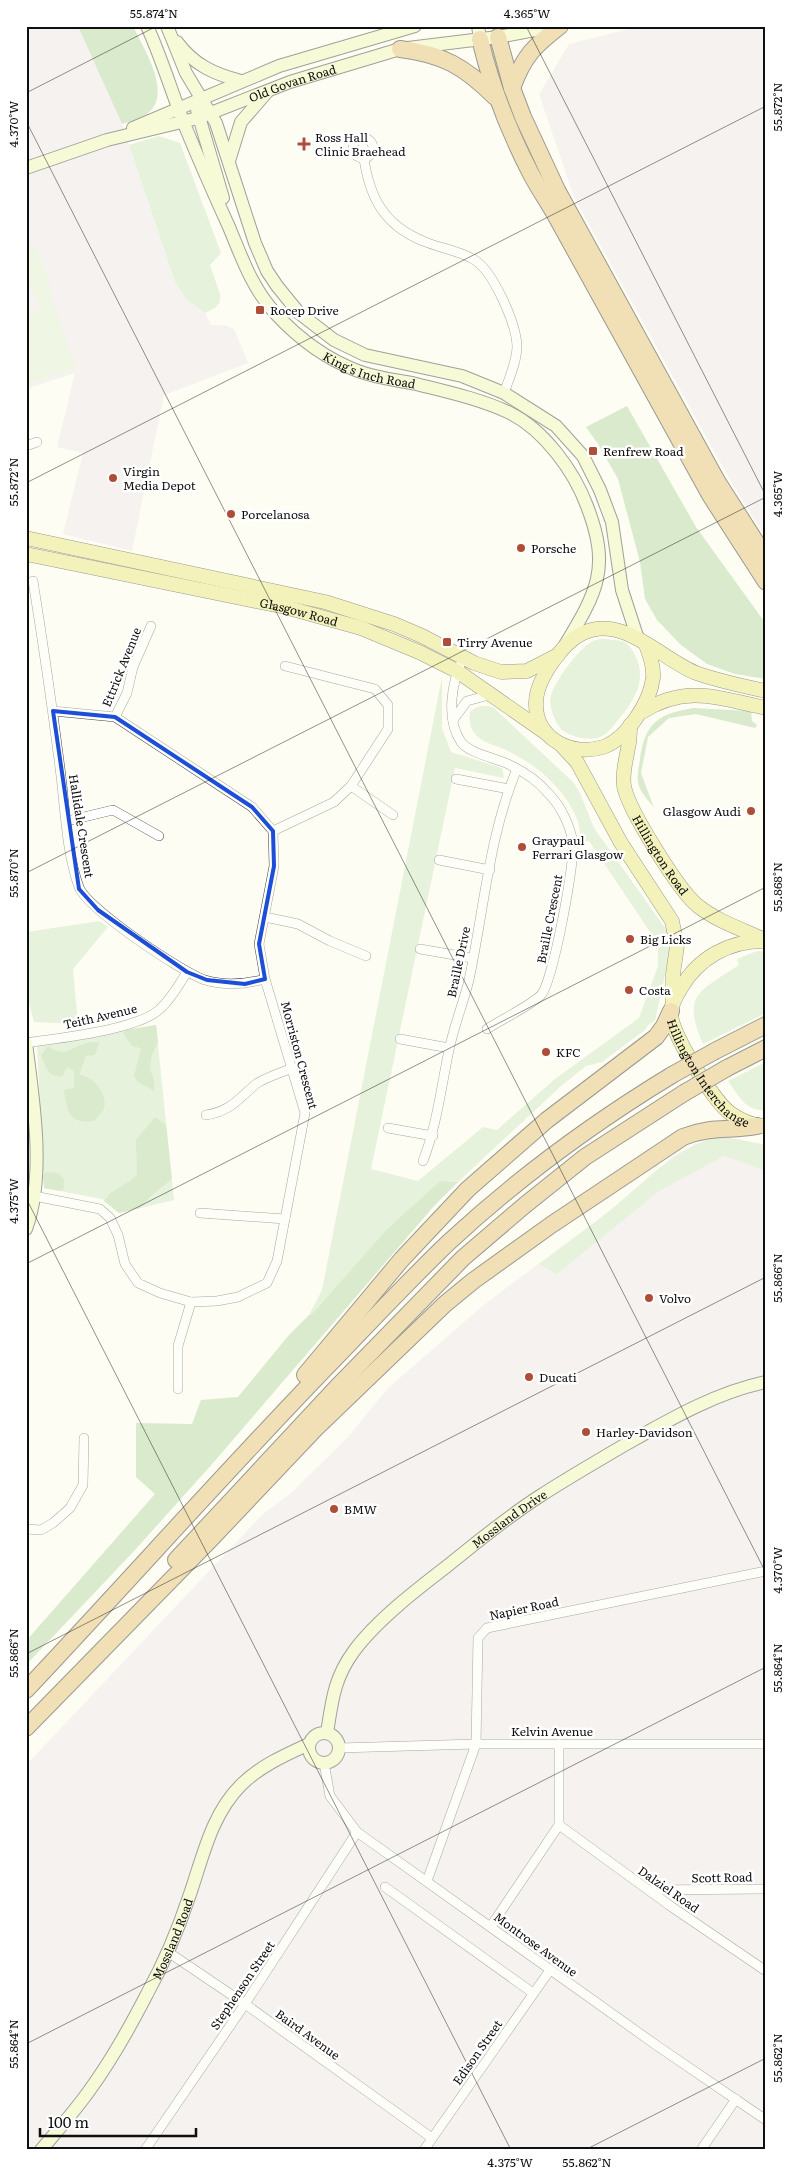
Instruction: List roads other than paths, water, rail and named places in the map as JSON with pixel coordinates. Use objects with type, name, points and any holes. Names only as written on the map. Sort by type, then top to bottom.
[{"type":"highway","points":[[512,88],[520,66],[527,56],[558,26]]},
{"type":"highway","points":[[497,31],[512,88],[523,117],[569,214],[717,480],[766,558]]},
{"type":"highway","points":[[479,33],[508,129],[531,174],[558,218],[710,495],[766,582]]},
{"type":"highway","points":[[400,49],[421,51],[445,59],[470,74],[498,100]]},
{"type":"highway","points":[[26,1690],[216,1482],[433,1225],[468,1189],[547,1120],[656,1037],[664,1026],[672,1007]]},
{"type":"highway","points":[[216,1482],[451,1241],[554,1154],[616,1111],[672,1076],[766,1025]]},
{"type":"highway","points":[[26,1721],[340,1384],[464,1258],[525,1205],[585,1158],[684,1093],[766,1048]]},
{"type":"highway","points":[[26,1728],[315,1429],[410,1337],[473,1281],[551,1225],[683,1137],[705,1130],[742,1129],[763,1126]]},
{"type":"main road","name":"Glasgow Road","points":[[26,538],[326,602],[394,624],[487,669],[510,673],[526,671],[559,653]]},
{"type":"main road","name":"Glasgow Road","points":[[26,554],[277,606],[362,628],[395,641],[457,671],[546,733]]},
{"type":"main road","points":[[672,1007],[673,974],[677,946],[672,921],[621,843],[577,762],[546,733],[537,713],[536,698],[538,688],[559,653],[581,634],[602,627],[615,628],[695,672],[725,682],[766,691]]},
{"type":"main road","points":[[558,743],[578,750],[597,749],[616,740],[634,720],[647,702],[653,679],[651,658],[642,642]]},
{"type":"main road","points":[[634,720],[659,702],[684,695],[707,696],[766,708]]},
{"type":"main road","name":"Hillington Road","points":[[634,720],[624,775],[626,794],[633,810],[675,878],[690,898],[707,912],[766,940]]},
{"type":"main road","name":"Hillington Interchange","points":[[763,1126],[737,1117],[724,1108],[685,1051],[676,1033],[672,1007],[688,977],[708,958],[739,943],[766,940]]},
{"type":"street","name":"King's Inch Road","points":[[147,26],[178,108],[250,278],[262,298],[291,330],[310,345],[358,371],[462,395],[511,414],[542,437],[568,466],[585,499],[594,523],[598,540],[599,568],[591,600],[559,653]]},
{"type":"street","name":"Old Govan Road","points":[[26,168],[107,140],[279,66],[415,26]]},
{"type":"street","name":"Old Govan Road","points":[[107,140],[198,118],[269,90],[400,49],[479,33],[558,26]]},
{"type":"street","name":"King's Inch Road","points":[[169,30],[186,73],[211,113],[222,137],[260,256],[277,286],[299,313],[334,340],[365,355],[462,376],[504,393],[556,426],[583,456],[600,490],[612,522],[622,590],[642,642]]},
{"type":"street","points":[[169,30],[186,54],[206,70],[241,81]]},
{"type":"street","points":[[229,163],[232,148],[242,122],[269,90]]},
{"type":"street","points":[[201,98],[196,110],[234,239]]},
{"type":"street","points":[[364,159],[370,191],[378,206],[390,220],[408,234],[440,247],[455,250],[475,260],[494,282],[508,310],[517,345],[514,362],[504,393]]},
{"type":"street","points":[[26,446],[37,442]]},
{"type":"street","name":"Hallidale Crescent","points":[[33,581],[53,711],[72,856],[79,889],[98,910],[187,972],[207,980],[244,984],[265,979]]},
{"type":"street","name":"Ettrick Avenue","points":[[114,717],[127,693],[132,667],[151,626]]},
{"type":"street","points":[[453,720],[452,702],[457,671],[463,658]]},
{"type":"street","points":[[53,711],[114,717],[252,807],[273,831],[334,802],[351,786],[388,729],[388,705],[375,689],[285,666]]},
{"type":"street","points":[[453,720],[467,702],[489,695]]},
{"type":"street","name":"Braille Crescent","points":[[453,720],[458,737],[468,749],[517,769],[541,785],[561,810],[572,843],[572,869],[553,966],[547,984],[541,995],[486,1029]]},
{"type":"street","name":"Braille Drive","points":[[424,1161],[433,1136],[449,1048],[469,979],[490,870],[509,789],[517,769]]},
{"type":"street","points":[[456,779],[509,789]]},
{"type":"street","points":[[351,786],[393,815]]},
{"type":"street","points":[[67,821],[113,810],[159,836]]},
{"type":"street","name":"Morriston Crescent","points":[[34,1196],[100,1209],[110,1218],[118,1235],[124,1264],[138,1283],[160,1293],[191,1302],[217,1301],[238,1298],[267,1283],[278,1261],[304,1113],[265,979],[259,944],[274,866],[273,831]]},
{"type":"street","points":[[439,860],[490,870]]},
{"type":"street","points":[[265,917],[298,924],[330,941],[366,956]]},
{"type":"street","points":[[420,949],[472,958]]},
{"type":"street","name":"Teith Avenue","points":[[26,1043],[119,1026],[145,1018],[159,1010],[174,993],[187,972]]},
{"type":"street","points":[[400,1039],[449,1048]]},
{"type":"street","points":[[26,1043],[34,1196],[26,1229]]},
{"type":"street","points":[[206,1115],[217,1113],[237,1103],[257,1083],[292,1068]]},
{"type":"street","points":[[388,1128],[433,1136]]},
{"type":"street","points":[[200,1213],[285,1219]]},
{"type":"street","points":[[178,1389],[178,1346],[191,1302]]},
{"type":"street","name":"Mossland Drive","points":[[327,1733],[333,1692],[338,1678],[353,1652],[364,1638],[420,1588],[539,1496],[641,1436],[699,1405],[741,1387],[766,1382]]},
{"type":"street","points":[[26,1529],[41,1530],[53,1523],[70,1508],[83,1485],[84,1438]]},
{"type":"street","name":"Napier Road","points":[[427,1880],[476,1744],[478,1638],[486,1628],[766,1571]]},
{"type":"street","points":[[327,1733],[334,1737],[339,1748],[338,1754],[332,1761],[324,1763],[316,1760],[310,1753],[309,1744],[318,1734],[327,1733]]},
{"type":"street","name":"Mossland Road","points":[[41,2150],[89,2091],[116,2050],[148,1994],[168,1952],[189,1897],[207,1839],[222,1809],[241,1785],[255,1773],[287,1754],[309,1744]]},
{"type":"street","name":"Kelvin Avenue","points":[[339,1748],[476,1744],[766,1744]]},
{"type":"street","points":[[490,1926],[559,1825],[559,1744]]},
{"type":"street","name":"Montrose Avenue","points":[[324,1763],[330,1796],[357,1832],[427,1880],[550,1970],[766,2120]]},
{"type":"street","name":"Dalziel Road","points":[[559,1825],[649,1890],[766,1970]]},
{"type":"street","name":"Stephenson Street","points":[[145,2150],[245,2004],[357,1832]]},
{"type":"street","points":[[386,1886],[533,1994]]},
{"type":"street","name":"Scott Road","points":[[649,1890],[766,1889]]},
{"type":"street","name":"Baird Avenue","points":[[168,1952],[245,2004],[432,2138]]},
{"type":"street","name":"Edison Street","points":[[424,2150],[550,1970]]},
{"type":"street","points":[[701,2150],[736,2100]]},
{"type":"place","name":"Ross Hall Clinic Braehead","points":[[304,144]]},
{"type":"place","name":"Rocep Drive","points":[[260,310]]},
{"type":"place","name":"Renfrew Road","points":[[593,451]]},
{"type":"place","name":"Virgin Media Depot","points":[[113,478]]},
{"type":"place","name":"Porcelanosa","points":[[231,514]]},
{"type":"place","name":"Porsche","points":[[521,548]]},
{"type":"place","name":"Tirry Avenue","points":[[447,642]]},
{"type":"place","name":"Glasgow Audi","points":[[751,811]]},
{"type":"place","name":"Graypaul Ferrari Glasgow","points":[[522,847]]},
{"type":"place","name":"Big Licks","points":[[630,939]]},
{"type":"place","name":"Costa","points":[[629,990]]},
{"type":"place","name":"KFC","points":[[546,1052]]},
{"type":"place","name":"Volvo","points":[[649,1298]]},
{"type":"place","name":"Ducati","points":[[529,1377]]},
{"type":"place","name":"Harley-Davidson","points":[[586,1432]]},
{"type":"place","name":"BMW","points":[[334,1509]]}]
